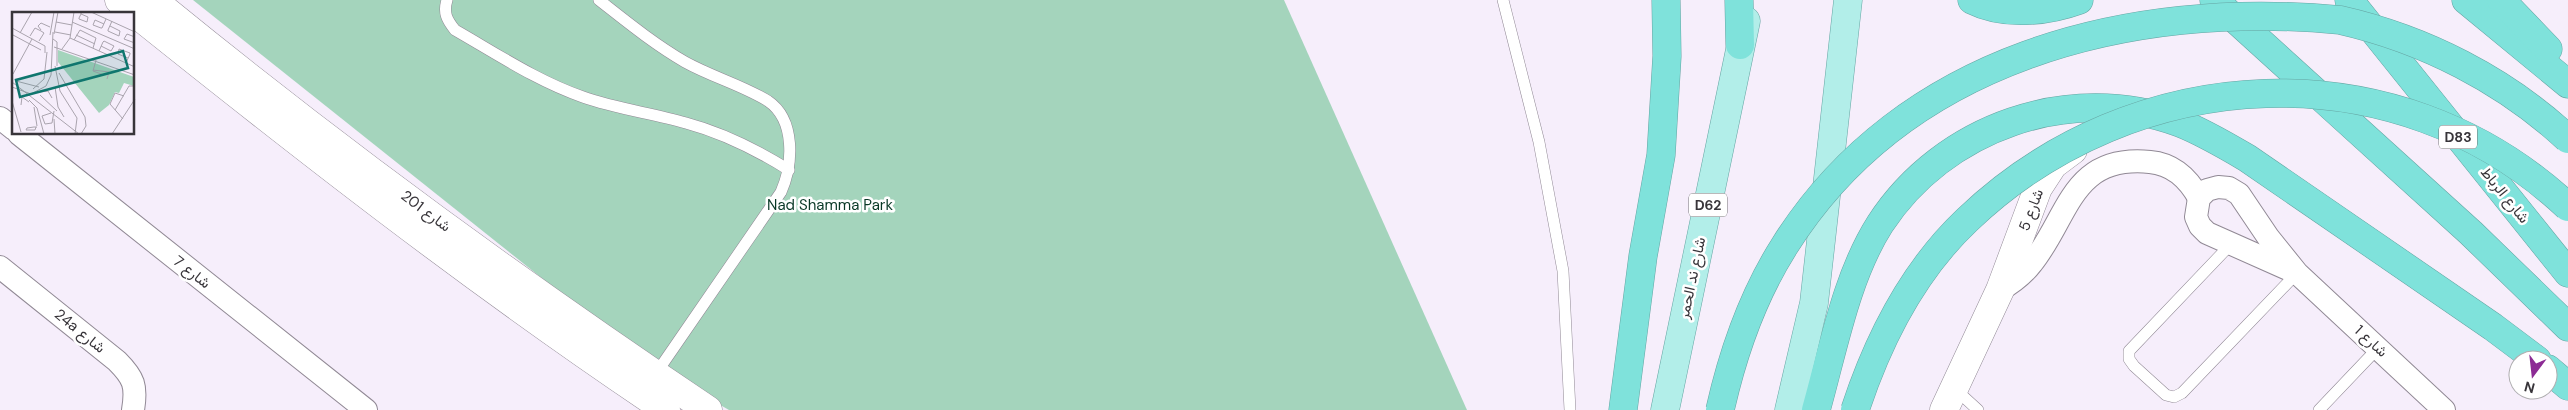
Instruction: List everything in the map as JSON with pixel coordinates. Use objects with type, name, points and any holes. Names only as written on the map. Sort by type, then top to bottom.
[{"type":"highway","points":[[1623,410],[1643,256],[1661,156],[1667,56],[1666,0]]},
{"type":"highway","points":[[1739,0],[1740,45]]},
{"type":"highway","points":[[1972,0],[2004,9],[2033,11],[2062,6],[2079,0]]},
{"type":"highway","points":[[2214,0],[2472,233],[2568,327]]},
{"type":"highway","name":"شارع الرباط","points":[[2349,0],[2568,273]]},
{"type":"highway","points":[[2466,0],[2568,84]]},
{"type":"highway","points":[[2501,0],[2543,43],[2568,74]]},
{"type":"highway","points":[[1720,410],[1730,366],[1754,304],[1785,245],[1825,190],[1871,142],[1923,99],[1980,64],[2042,37],[2106,18],[2172,7],[2240,5],[2307,12],[2372,27],[2436,51],[2495,83],[2550,122],[2568,139]]},
{"type":"highway","points":[[1855,410],[1879,345],[1903,300],[1932,259],[1966,221],[2003,187],[2045,158],[2089,134],[2137,115],[2186,102],[2236,95],[2287,93],[2338,97],[2387,108],[2437,123],[2483,146],[2525,172],[2568,207]]},
{"type":"highway","points":[[1816,410],[1852,286],[1864,254],[1880,224],[1900,197],[1924,173],[1950,152],[1980,135],[2011,121],[2044,112],[2078,108],[2112,109],[2146,114],[2179,123],[2210,137],[2255,164],[2524,350]]},
{"type":"highway","points":[[2558,378],[2568,386]]},
{"type":"main road","name":"شارع ند الحمر","points":[[1665,410],[1750,0]]},
{"type":"main road","points":[[1788,410],[1814,303],[1848,0]]},
{"type":"street","name":"شارع 201","points":[[119,0],[134,12]]},
{"type":"street","name":"شارع 201","points":[[153,0],[231,64],[495,263],[708,410]]},
{"type":"street","name":"شارع 201","points":[[135,13],[316,157],[484,282],[666,410]]},
{"type":"street","name":"شارع 5","points":[[1949,399],[2000,290],[2038,188],[2053,165],[2076,148],[2102,134],[2125,128],[2150,128],[2210,137]]},
{"type":"street","name":"شارع 7","points":[[16,135],[366,410]]},
{"type":"street","points":[[2000,290],[2033,263],[2071,196],[2083,181],[2099,170],[2127,162],[2156,162],[2174,169],[2184,176],[2199,198]]},
{"type":"street","points":[[2218,187],[2229,188],[2238,194],[2268,237],[2297,273],[2207,233],[2200,226],[2196,217],[2199,198],[2207,190],[2218,187]]},
{"type":"street","name":"24a شارع","points":[[0,267],[117,361],[130,375],[136,393],[132,410]]},
{"type":"street","name":"شارع 1","points":[[2297,273],[2444,410]]},
{"type":"lane","points":[[447,0],[444,9],[448,21],[456,30],[537,78],[603,104],[688,123],[714,132],[757,151],[789,170]]},
{"type":"lane","points":[[599,0],[670,53],[770,102],[783,122],[788,134],[789,170],[781,192],[655,375]]},
{"type":"lane","points":[[1503,0],[1539,142],[1563,271],[1570,410]]},
{"type":"lane","points":[[2232,243],[2129,351],[2129,359],[2134,366],[2166,395],[2174,397],[2182,393],[2297,273]]},
{"type":"lane","points":[[2319,410],[2378,348]]},
{"type":"lane","points":[[1949,399],[1978,410]]},
{"type":"green space","name":"Nad Shamma Park","points":[[193,0],[1284,0],[1467,410],[729,410],[652,366]]}]
